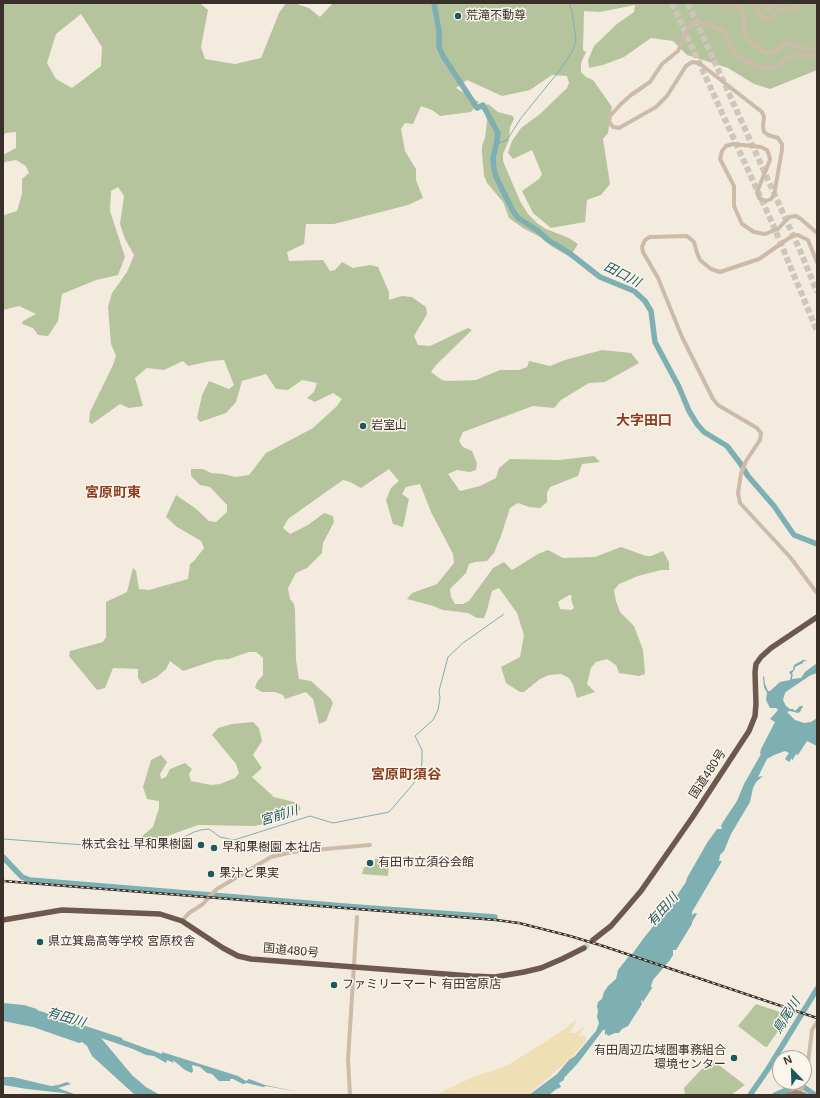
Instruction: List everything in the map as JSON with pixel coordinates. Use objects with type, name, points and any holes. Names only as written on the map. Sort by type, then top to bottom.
[{"type":"highway","name":"国道480号","points":[[593,940],[611,926],[641,891],[702,803],[749,731],[755,716],[756,664],[771,648],[817,617]]},
{"type":"highway","name":"国道480号","points":[[3,920],[62,910],[150,913],[168,916],[182,921],[238,956],[269,961],[471,976],[495,976],[541,968],[584,948]]},
{"type":"main road","points":[[787,1095],[794,1092],[800,1092],[805,1095]]},
{"type":"street","points":[[716,3],[723,6],[734,5],[740,7],[743,14],[744,30],[747,38],[763,52],[773,53],[787,43],[808,50],[817,49]]},
{"type":"street","points":[[753,3],[759,14],[762,17],[767,18],[782,9],[794,9],[798,6],[798,3]]},
{"type":"street","points":[[761,3],[770,8],[781,3]]},
{"type":"street","points":[[817,56],[793,54],[777,66],[771,68],[761,67],[745,61],[735,54],[726,35],[720,29],[701,22],[695,22],[689,26],[678,51],[664,62],[650,82],[621,104],[610,116],[609,120],[614,128],[619,128],[656,106],[667,96],[686,66],[692,62],[699,63],[762,112],[764,117],[764,132],[778,138],[782,144],[774,194],[772,198],[766,201],[759,198],[757,192],[770,160],[767,150],[761,147],[733,144],[726,146],[721,152],[721,162],[734,186],[734,204],[742,224],[756,233],[767,234],[778,229],[789,217],[796,216],[817,233]]},
{"type":"street","points":[[817,262],[808,240],[798,235],[792,236],[759,259],[720,272],[709,268],[700,260],[694,242],[687,236],[650,237],[646,238],[643,244],[643,252],[658,278],[682,337],[713,399],[718,405],[760,431],[760,440],[742,470],[738,489],[740,503],[790,557],[817,592]]},
{"type":"street","points":[[182,921],[220,887],[271,857],[298,852],[370,845]]},
{"type":"street","points":[[350,1095],[348,1065],[357,917]]},
{"type":"street","points":[[800,1092],[805,1082],[812,1030],[817,1022]]},
{"type":"green space","points":[[3,3],[200,3],[208,10],[201,47],[205,59],[235,64],[261,58],[279,13],[286,3],[294,3],[309,8],[320,17],[333,3],[817,3],[817,70],[770,89],[754,84],[728,68],[687,55],[673,41],[651,38],[624,57],[603,65],[589,68],[588,60],[594,46],[617,24],[634,12],[635,5],[600,12],[584,11],[583,50],[586,52],[581,63],[581,72],[586,77],[593,80],[612,107],[608,133],[603,139],[610,184],[601,195],[587,200],[585,222],[551,228],[533,213],[522,191],[539,179],[542,174],[532,150],[513,159],[508,153],[512,141],[521,128],[540,114],[567,88],[569,83],[567,76],[552,75],[530,90],[502,96],[467,80],[456,88],[479,102],[471,112],[440,116],[432,110],[421,106],[413,124],[405,123],[401,129],[405,151],[416,169],[416,180],[423,198],[408,205],[334,224],[306,224],[304,244],[287,252],[289,261],[323,260],[330,271],[335,270],[342,262],[353,268],[370,265],[378,267],[389,292],[389,300],[402,296],[412,297],[426,307],[427,314],[414,336],[418,345],[430,346],[468,328],[472,330],[436,365],[431,372],[442,380],[476,380],[500,370],[519,370],[527,367],[529,361],[550,366],[565,360],[602,350],[631,353],[639,363],[605,382],[589,383],[561,400],[554,408],[533,406],[463,432],[459,441],[463,447],[472,451],[477,463],[476,470],[470,472],[457,470],[448,474],[460,491],[480,486],[496,478],[499,468],[510,459],[559,460],[594,456],[600,462],[582,464],[578,476],[550,487],[547,493],[547,502],[540,508],[529,507],[518,503],[510,508],[494,553],[487,561],[469,564],[466,573],[450,589],[451,597],[455,604],[463,604],[469,601],[493,568],[504,562],[512,570],[538,554],[548,550],[563,558],[595,557],[621,547],[646,556],[651,556],[663,551],[669,562],[669,570],[661,570],[638,576],[619,584],[614,590],[620,612],[634,626],[643,650],[645,674],[639,676],[619,673],[616,665],[607,659],[596,662],[591,668],[587,684],[595,692],[577,698],[569,678],[561,674],[549,675],[540,679],[524,692],[520,692],[506,683],[501,667],[520,657],[524,635],[517,613],[499,588],[492,591],[484,618],[477,618],[468,613],[443,610],[407,599],[412,593],[437,584],[454,563],[453,554],[431,512],[420,484],[406,487],[402,494],[409,499],[403,527],[393,524],[386,500],[391,488],[399,481],[389,469],[361,488],[343,480],[288,519],[283,528],[290,534],[308,525],[324,513],[333,516],[334,522],[323,543],[322,553],[307,568],[296,573],[288,588],[290,599],[294,604],[295,610],[296,660],[299,679],[311,681],[330,698],[333,703],[326,721],[319,724],[313,699],[306,692],[285,699],[283,695],[275,692],[262,692],[255,688],[257,682],[263,675],[263,658],[256,652],[249,652],[229,659],[216,660],[183,671],[170,661],[166,669],[157,677],[142,684],[138,678],[138,669],[113,668],[105,688],[97,690],[69,656],[70,651],[103,642],[106,637],[106,602],[127,592],[133,568],[136,571],[139,589],[149,590],[188,579],[190,564],[204,548],[201,541],[177,527],[166,517],[176,495],[195,508],[209,521],[216,522],[227,512],[227,505],[210,487],[200,485],[191,476],[191,469],[203,469],[211,473],[235,477],[249,475],[266,453],[313,428],[337,406],[342,399],[333,393],[315,402],[307,398],[314,392],[317,383],[302,380],[288,390],[276,389],[266,374],[242,381],[236,402],[226,413],[200,422],[197,418],[202,395],[209,381],[229,389],[234,385],[224,360],[188,366],[183,361],[164,370],[147,368],[135,378],[143,406],[129,408],[120,404],[92,424],[89,422],[90,412],[116,356],[111,344],[108,307],[112,293],[127,272],[134,255],[125,239],[120,224],[124,196],[118,187],[111,191],[110,211],[125,257],[118,275],[96,280],[62,294],[58,321],[48,336],[38,335],[33,328],[22,324],[23,321],[36,314],[19,306],[3,310],[3,216],[17,211],[22,194],[22,179],[29,173],[26,166],[16,160],[5,162],[3,164],[3,155],[16,148],[16,132],[6,133],[3,135]],"holes":[[[81,14],[102,47],[101,66],[72,88],[56,79],[47,63],[56,34]],[[569,595],[572,596],[571,599],[574,608],[571,610],[560,609],[558,602]]]},
{"type":"green space","points":[[488,104],[498,112],[513,116],[514,119],[510,127],[509,140],[503,154],[503,161],[520,201],[528,214],[537,223],[546,229],[569,238],[578,244],[570,257],[509,218],[503,202],[487,183],[484,176],[482,146],[485,138],[487,120],[481,108]]},
{"type":"green space","points":[[253,722],[259,728],[262,741],[253,755],[262,768],[252,777],[274,797],[298,803],[301,809],[288,819],[254,826],[198,825],[145,844],[136,841],[153,827],[159,808],[159,801],[147,799],[143,787],[151,760],[161,755],[167,762],[160,774],[161,779],[166,777],[170,769],[185,763],[192,769],[189,774],[191,781],[211,785],[220,784],[235,778],[239,773],[236,764],[212,735],[218,728],[232,724]]},
{"type":"green space","points":[[375,859],[388,860],[388,876],[362,874],[364,867],[374,867]]},
{"type":"green space","points":[[756,1004],[789,1015],[767,1047],[738,1026]]},
{"type":"green space","points":[[711,1059],[745,1085],[731,1095],[685,1095],[684,1088]]},
{"type":"sand","points":[[578,1018],[570,1033],[575,1033],[585,1026],[579,1036],[584,1035],[587,1039],[571,1058],[528,1095],[435,1095],[471,1078],[508,1065],[565,1029]]},
{"type":"water","points":[[803,660],[807,660],[795,667],[792,673],[792,679],[801,678],[805,672],[817,663],[817,673],[811,675],[787,691],[783,700],[786,706],[795,711],[800,706],[803,706],[798,713],[790,711],[787,712],[795,720],[804,723],[811,722],[817,718],[817,746],[807,741],[798,755],[796,754],[792,761],[792,758],[789,762],[785,759],[789,753],[785,751],[767,759],[758,777],[763,776],[756,782],[750,802],[731,834],[724,851],[720,855],[719,861],[722,861],[692,912],[692,915],[695,913],[697,914],[692,924],[676,950],[673,950],[673,955],[670,960],[653,980],[651,986],[652,988],[643,1002],[642,1000],[641,1001],[642,1004],[628,1026],[622,1029],[619,1033],[608,1036],[607,1034],[605,1035],[605,1030],[603,1030],[578,1063],[564,1078],[564,1080],[559,1083],[561,1087],[549,1095],[529,1095],[557,1074],[569,1060],[575,1056],[596,1031],[599,1023],[597,1017],[598,1002],[602,999],[604,992],[616,979],[618,970],[671,904],[686,882],[707,843],[717,829],[722,829],[721,826],[737,801],[744,784],[761,754],[761,749],[775,722],[770,719],[778,710],[776,708],[770,708],[766,700],[767,693],[764,687],[763,677],[764,676],[768,691],[770,691],[780,682],[790,680],[791,675],[789,672],[793,670],[794,665]]},
{"type":"water","points":[[3,1003],[24,1005],[37,1009],[122,1038],[123,1040],[162,1054],[162,1052],[238,1076],[246,1081],[249,1079],[265,1085],[299,1092],[266,1086],[263,1087],[247,1083],[243,1084],[233,1079],[230,1079],[230,1081],[219,1081],[212,1074],[207,1073],[200,1067],[192,1065],[192,1073],[185,1070],[173,1060],[174,1063],[167,1060],[166,1063],[154,1056],[146,1055],[101,1038],[132,1075],[146,1087],[160,1095],[135,1095],[92,1056],[87,1046],[82,1042],[79,1043],[33,1027],[3,1021]]},
{"type":"water","points":[[3,1077],[13,1077],[51,1086],[67,1082],[71,1084],[58,1088],[74,1094],[85,1095],[72,1095],[3,1085]]},
{"type":"waterway","name":"田口川","points":[[434,3],[439,31],[439,47],[443,56],[477,108],[483,105],[498,133],[493,158],[494,169],[496,177],[513,211],[518,218],[537,230],[548,240],[568,252],[600,277],[634,291],[645,301],[651,311],[655,342],[697,424],[704,432],[727,446],[748,476],[774,506],[794,535],[817,544]]},
{"type":"waterway","points":[[497,144],[507,140],[521,118],[560,70],[573,50],[576,40],[572,12],[569,3]]},
{"type":"waterway","name":"宮前川","points":[[3,839],[85,845],[146,847],[180,839],[201,830],[209,829],[220,837],[234,840],[310,816],[333,823],[389,812],[414,783],[421,768],[422,750],[415,736],[433,720],[438,710],[440,698],[439,691],[448,657],[463,643],[504,614]]},
{"type":"waterway","points":[[3,857],[22,877],[30,880],[495,917]]},
{"type":"waterway","name":"鳥尾川","points":[[750,1095],[768,1069],[817,989]]},
{"type":"waterway","points":[[775,1095],[793,1087],[802,1086],[815,1095]]},
{"type":"tunnel","points":[[672,3],[774,227],[817,331]]},
{"type":"tunnel","points":[[688,3],[802,255],[817,292]]},
{"type":"tunnel","points":[[584,948],[593,940]]},
{"type":"railway","points":[[3,881],[519,923],[603,946],[817,1018]]},
{"type":"place","name":"荒滝不動尊","points":[[458,16]]},
{"type":"place","name":"岩室山","points":[[363,426]]},
{"type":"place","name":"株式会社 早和果樹園","points":[[201,845]]},
{"type":"place","name":"早和果樹園 本社店","points":[[214,848]]},
{"type":"place","name":"有田市立須谷会館","points":[[370,863]]},
{"type":"place","name":"果汁と果実","points":[[211,874]]},
{"type":"place","name":"県立箕島高等学校 宮原校舎","points":[[40,942]]},
{"type":"place","name":"ファミリーマート 有田宮原店","points":[[334,985]]},
{"type":"place","name":"有田周辺広域圏事務組合 環境センター","points":[[734,1058]]},
{"type":"district","name":"大字田口","points":[[644,421]]},
{"type":"district","name":"宮原町東","points":[[113,493]]},
{"type":"district","name":"宮原町須谷","points":[[406,775]]},
{"type":"water label","name":"有田川","points":[[663,910]]},
{"type":"water label","name":"有田川","points":[[66,1018]]}]
